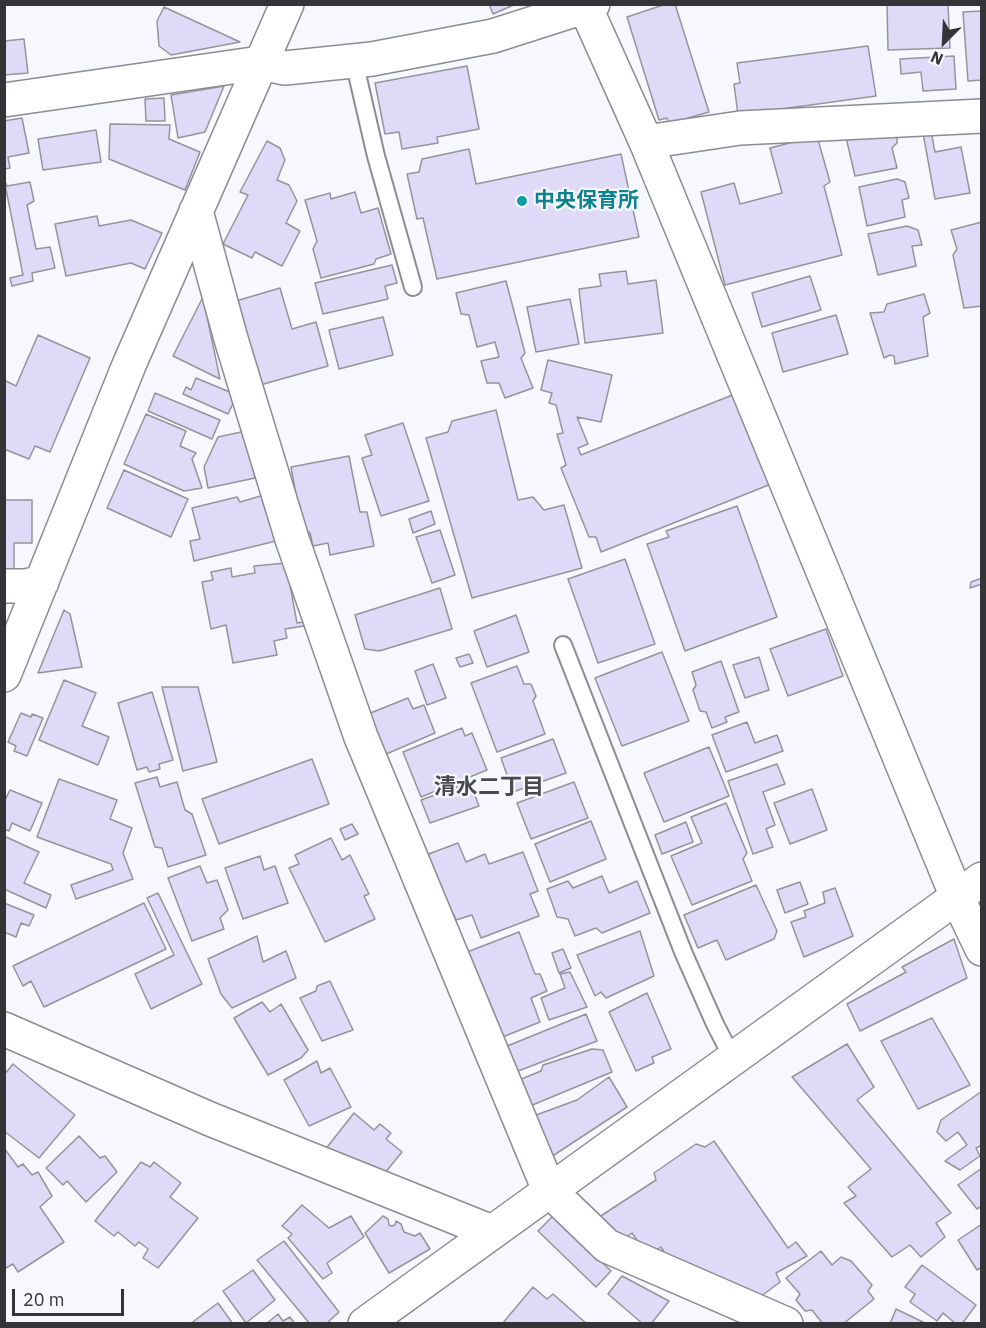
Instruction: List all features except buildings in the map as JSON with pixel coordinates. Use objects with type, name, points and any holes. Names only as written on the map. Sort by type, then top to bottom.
[{"type":"street","points":[[4,675],[129,365],[287,4]]},
{"type":"street","points":[[4,100],[260,63],[285,68],[354,61],[493,36],[587,5],[969,888],[981,949]]},
{"type":"street","points":[[646,142],[740,128],[981,116]]},
{"type":"street","points":[[196,211],[231,339],[292,539],[361,737],[549,1190],[608,1246],[786,1323]]},
{"type":"street","points":[[4,586],[26,586],[42,582]]},
{"type":"street","points":[[365,1323],[969,888]]},
{"type":"street","points":[[4,1029],[210,1119],[492,1232]]},
{"type":"lane","points":[[354,61],[376,156],[413,287]]},
{"type":"lane","points":[[563,645],[684,954],[732,1057]]},
{"type":"place","name":"中央保育所","points":[[522,201]]},
{"type":"district","name":"清水二丁目","points":[[489,788]]}]
